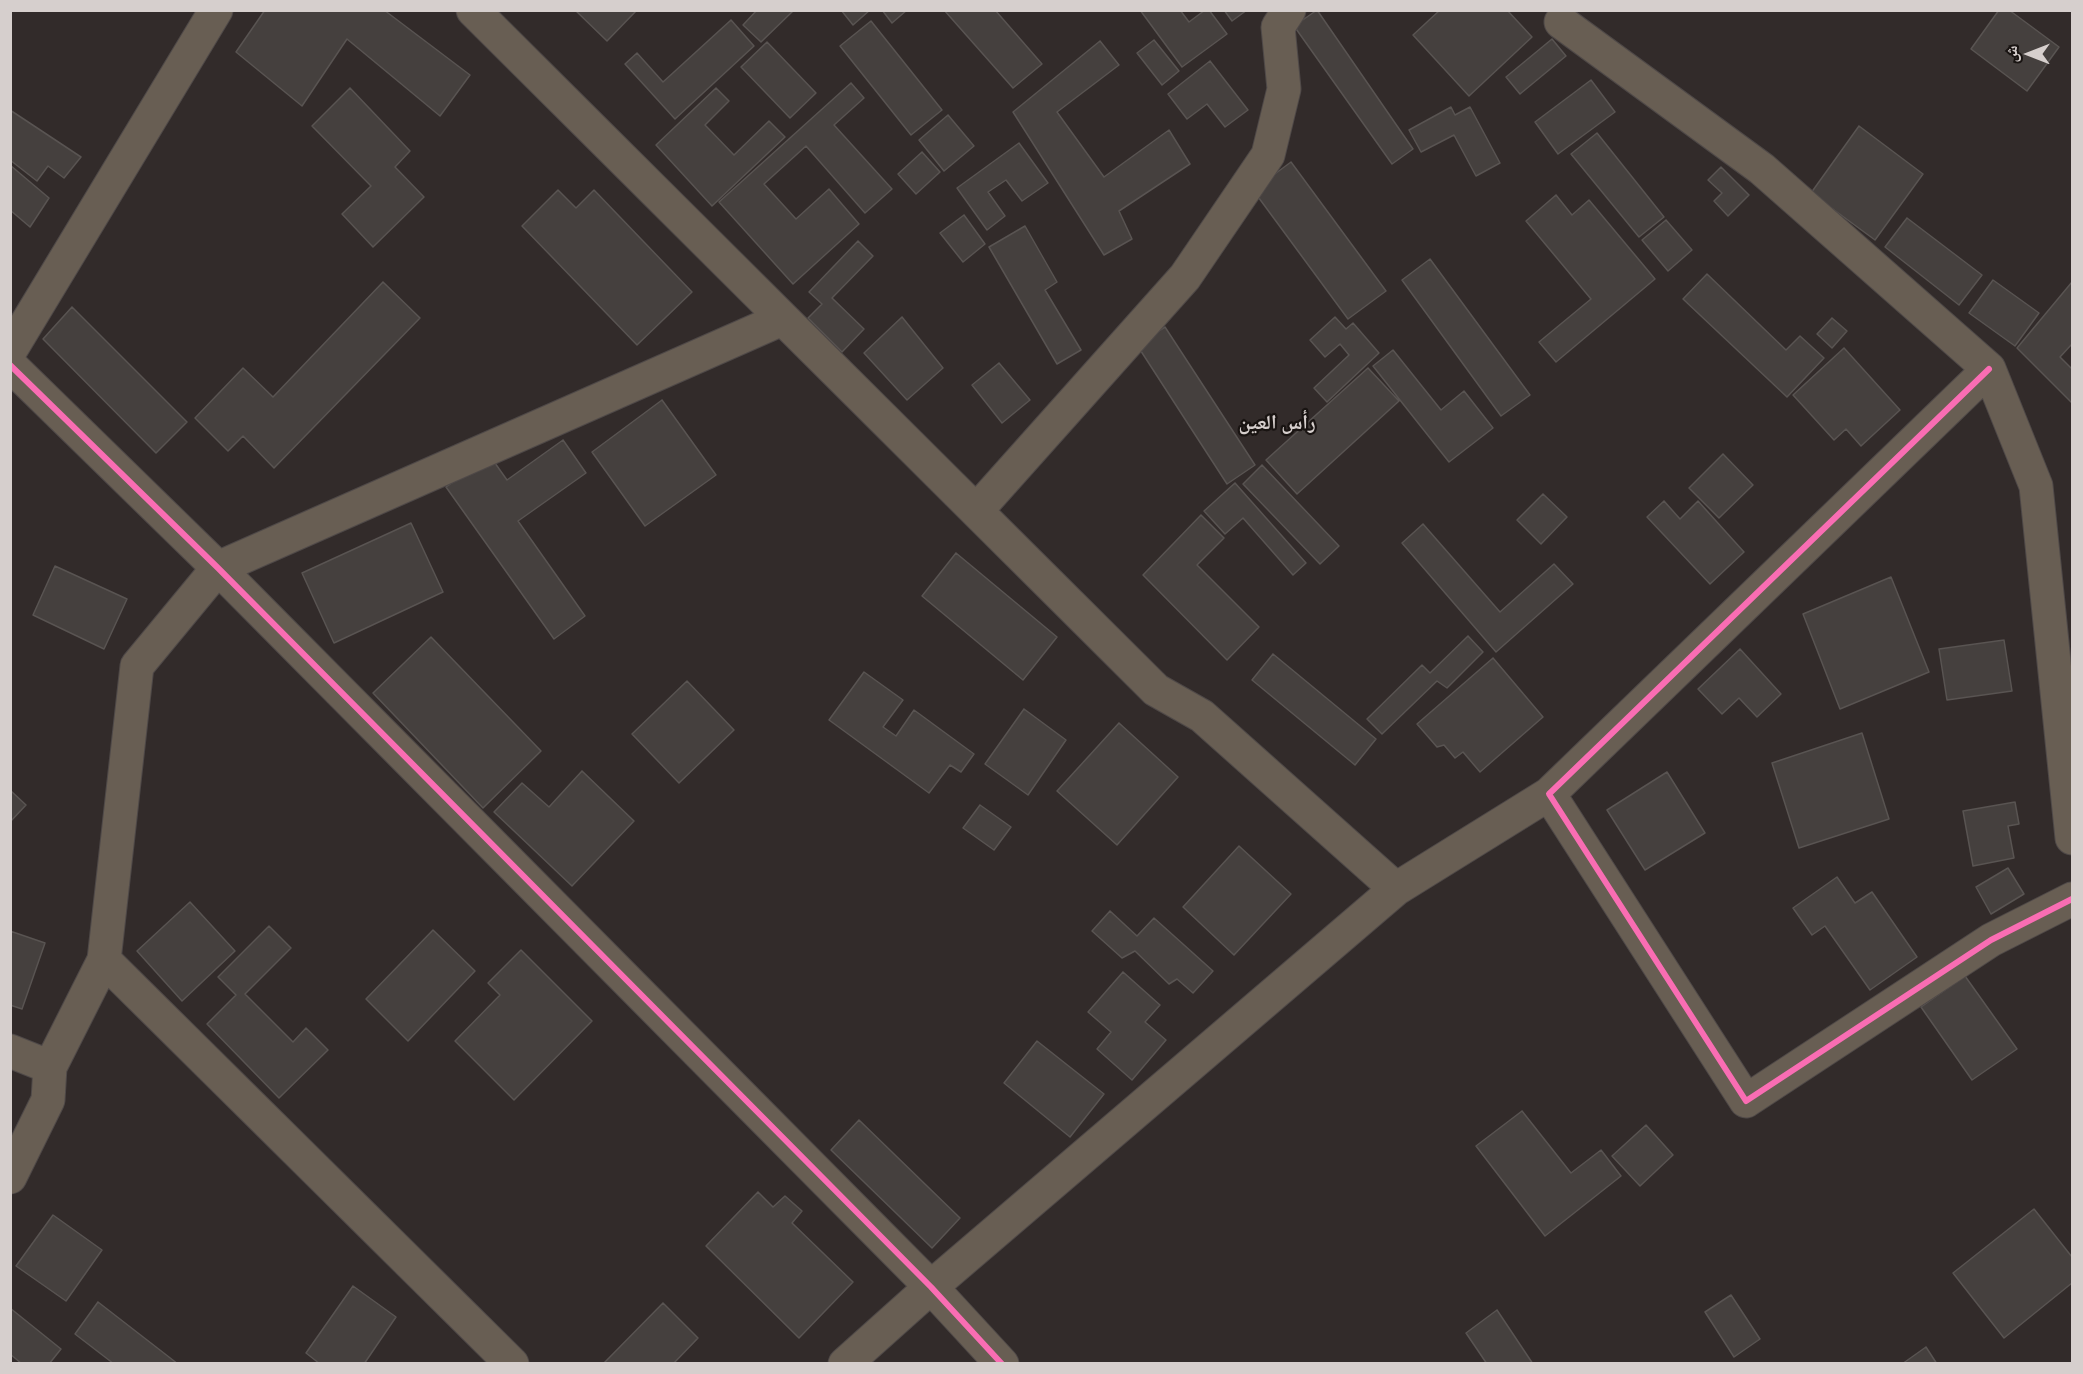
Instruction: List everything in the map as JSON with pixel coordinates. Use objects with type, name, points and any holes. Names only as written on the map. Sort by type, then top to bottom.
[{"type":"street","points":[[10,351],[216,10]]},
{"type":"street","points":[[473,10],[1156,690],[1202,716],[1396,889]]},
{"type":"street","points":[[977,510],[1185,277],[1268,155],[1284,89],[1278,27],[1289,10]]},
{"type":"street","points":[[1561,14],[1762,169],[1989,369],[2036,486],[2073,838]]},
{"type":"street","points":[[10,1177],[48,1100],[50,1067],[104,960],[137,666],[218,568],[782,319]]},
{"type":"street","points":[[10,365],[218,568],[931,1287],[1002,1364]]},
{"type":"street","points":[[845,1364],[931,1287],[1396,889],[1549,794],[1989,369]]},
{"type":"street","points":[[1549,794],[1746,1101],[1991,940],[2073,899]]},
{"type":"street","points":[[104,960],[512,1364]]},
{"type":"street","points":[[10,1051],[50,1067]]},
{"type":"building","points":[[265,10],[384,10],[470,75],[440,116],[347,39],[302,106],[236,52]]},
{"type":"building","points":[[575,10],[637,10],[607,41]]},
{"type":"building","points":[[757,10],[793,11],[761,42],[743,25]]},
{"type":"building","points":[[841,10],[870,10],[853,25]]},
{"type":"building","points":[[882,10],[907,10],[892,23]]},
{"type":"building","points":[[944,10],[995,10],[1042,64],[1013,88]]},
{"type":"building","points":[[1140,10],[1180,10],[1189,22],[1205,10],[1209,10],[1227,34],[1182,67]]},
{"type":"building","points":[[1224,10],[1247,10],[1232,21]]},
{"type":"building","points":[[1317,10],[1413,149],[1392,164],[1294,26]]},
{"type":"building","points":[[1440,10],[1507,10],[1532,37],[1469,96],[1413,35]]},
{"type":"building","points":[[1999,10],[2009,10],[2059,47],[2027,91],[1971,49]]},
{"type":"building","points":[[731,20],[754,46],[675,119],[625,64],[637,53],[663,82]]},
{"type":"building","points":[[871,21],[942,110],[911,135],[840,46]]},
{"type":"building","points":[[1552,39],[1566,56],[1520,94],[1506,77]]},
{"type":"building","points":[[1154,40],[1179,71],[1162,85],[1137,53]]},
{"type":"building","points":[[1100,41],[1119,65],[1057,112],[1104,177],[1169,130],[1190,164],[1119,211],[1132,239],[1104,255],[1013,112]]},
{"type":"building","points":[[767,42],[816,93],[790,118],[741,67]]},
{"type":"building","points":[[1210,61],[1248,110],[1225,127],[1207,104],[1187,119],[1168,94]]},
{"type":"building","points":[[1591,80],[1615,112],[1558,154],[1535,122]]},
{"type":"building","points":[[851,83],[864,98],[834,125],[892,189],[865,213],[806,146],[764,184],[796,219],[829,189],[859,224],[793,284],[719,202]]},
{"type":"building","points":[[350,88],[410,151],[395,167],[424,197],[373,247],[342,214],[371,186],[312,126]]},
{"type":"building","points":[[716,88],[729,101],[705,125],[734,155],[769,121],[785,137],[712,206],[656,145]]},
{"type":"building","points":[[1451,107],[1455,115],[1470,107],[1500,163],[1476,176],[1454,135],[1421,152],[1409,130]]},
{"type":"building","points":[[10,110],[81,157],[64,178],[48,166],[37,181],[10,160]]},
{"type":"building","points":[[948,115],[974,146],[944,171],[919,140]]},
{"type":"building","points":[[1859,126],[1923,174],[1875,240],[1811,193]]},
{"type":"building","points":[[1597,133],[1664,217],[1639,237],[1571,154]]},
{"type":"building","points":[[1019,143],[1048,183],[1022,201],[1006,180],[988,192],[1005,216],[987,230],[957,188]]},
{"type":"building","points":[[922,152],[940,172],[916,194],[898,174]]},
{"type":"building","points":[[1291,162],[1386,291],[1348,319],[1253,190]]},
{"type":"building","points":[[10,165],[49,198],[30,227],[10,210]]},
{"type":"building","points":[[1721,167],[1749,195],[1728,216],[1714,201],[1722,193],[1708,180]]},
{"type":"building","points":[[558,190],[576,208],[594,190],[692,292],[637,345],[522,226]]},
{"type":"building","points":[[1556,195],[1572,215],[1589,200],[1655,279],[1556,362],[1539,342],[1591,299],[1526,221]]},
{"type":"building","points":[[964,215],[985,244],[963,262],[940,233]]},
{"type":"building","points":[[1907,218],[1982,275],[1959,305],[1885,247]]},
{"type":"building","points":[[1666,220],[1692,250],[1668,271],[1642,240]]},
{"type":"building","points":[[1025,226],[1057,282],[1045,290],[1081,350],[1057,364],[989,247]]},
{"type":"building","points":[[858,241],[873,256],[832,298],[864,329],[842,352],[808,318],[822,304],[809,292]]},
{"type":"building","points":[[1430,259],[1530,395],[1501,416],[1402,280]]},
{"type":"building","points":[[1707,274],[1786,350],[1800,336],[1824,358],[1787,397],[1683,299]]},
{"type":"building","points":[[1993,280],[2039,313],[2015,346],[1969,313]]},
{"type":"building","points":[[383,282],[420,318],[274,468],[243,436],[228,451],[195,418],[243,368],[273,397]]},
{"type":"building","points":[[2072,282],[2072,344],[2060,357],[2072,369],[2072,403],[2017,348]]},
{"type":"building","points":[[72,307],[187,422],[156,453],[43,339]]},
{"type":"building","points":[[902,317],[943,368],[907,400],[864,353]]},
{"type":"building","points":[[1335,317],[1346,329],[1353,323],[1379,353],[1327,402],[1314,388],[1349,355],[1340,344],[1325,357],[1310,340]]},
{"type":"building","points":[[1832,318],[1847,331],[1832,348],[1817,334]]},
{"type":"building","points":[[1165,327],[1255,465],[1227,484],[1137,345]]},
{"type":"building","points":[[1844,348],[1900,410],[1861,446],[1846,429],[1834,440],[1793,395]]},
{"type":"building","points":[[1393,350],[1441,410],[1464,391],[1493,428],[1449,462],[1373,366]]},
{"type":"building","points":[[999,363],[1030,400],[1002,423],[972,385]]},
{"type":"building","points":[[1368,368],[1399,401],[1297,494],[1266,460]]},
{"type":"building","points":[[662,400],[716,475],[645,526],[592,452]]},
{"type":"building","points":[[563,440],[586,473],[518,521],[585,616],[554,639],[446,487],[490,456],[507,480]]},
{"type":"building","points":[[1723,454],[1753,485],[1719,518],[1689,488]]},
{"type":"building","points":[[1262,465],[1339,546],[1320,564],[1243,484]]},
{"type":"building","points":[[1235,483],[1306,563],[1293,575],[1243,518],[1225,534],[1204,511]]},
{"type":"building","points":[[1543,494],[1567,517],[1541,544],[1517,520]]},
{"type":"building","points":[[1664,501],[1680,519],[1698,501],[1744,552],[1710,584],[1647,517]]},
{"type":"building","points":[[1201,515],[1224,538],[1197,565],[1259,627],[1227,660],[1143,575]]},
{"type":"building","points":[[411,523],[443,592],[334,643],[302,573]]},
{"type":"building","points":[[1423,524],[1500,612],[1554,564],[1573,584],[1496,652],[1402,543]]},
{"type":"building","points":[[956,553],[1057,637],[1023,680],[922,596]]},
{"type":"building","points":[[55,566],[127,599],[104,649],[33,615]]},
{"type":"building","points":[[1891,577],[1929,672],[1840,709],[1803,614]]},
{"type":"building","points":[[1468,636],[1483,652],[1447,688],[1437,681],[1382,734],[1367,719],[1422,665],[1430,673]]},
{"type":"building","points":[[431,637],[541,751],[483,808],[373,693]]},
{"type":"building","points":[[2004,640],[2012,691],[1947,700],[1939,649]]},
{"type":"building","points":[[1740,649],[1781,694],[1757,717],[1739,698],[1722,714],[1698,689]]},
{"type":"building","points":[[1273,654],[1376,739],[1355,765],[1252,680]]},
{"type":"building","points":[[1493,658],[1543,717],[1480,772],[1463,752],[1455,758],[1444,745],[1437,747],[1417,724]]},
{"type":"building","points":[[864,672],[903,700],[883,727],[896,736],[914,710],[974,754],[961,772],[950,765],[929,793],[829,720]]},
{"type":"building","points":[[687,681],[734,730],[679,783],[632,734]]},
{"type":"building","points":[[1024,709],[1066,740],[1028,795],[985,764]]},
{"type":"building","points":[[1119,723],[1178,777],[1117,845],[1057,791]]},
{"type":"building","points":[[1862,733],[1889,819],[1799,848],[1772,763]]},
{"type":"building","points":[[582,771],[634,821],[572,886],[494,812],[522,783],[549,807]]},
{"type":"building","points":[[1667,772],[1705,833],[1645,870],[1607,810]]},
{"type":"building","points":[[10,790],[26,805],[10,822]]},
{"type":"building","points":[[2015,802],[2019,824],[2008,826],[2014,858],[1973,866],[1963,811]]},
{"type":"building","points":[[980,805],[1011,827],[994,850],[963,828]]},
{"type":"building","points":[[1239,846],[1291,894],[1234,955],[1183,907]]},
{"type":"building","points":[[2008,868],[2024,894],[1991,914],[1976,887]]},
{"type":"building","points":[[1837,877],[1855,903],[1872,892],[1917,957],[1870,990],[1825,926],[1812,935],[1793,908]]},
{"type":"building","points":[[190,902],[235,951],[182,1001],[137,951]]},
{"type":"building","points":[[1110,911],[1137,936],[1154,918],[1213,971],[1193,993],[1177,979],[1169,984],[1135,951],[1122,958],[1092,931]]},
{"type":"building","points":[[269,926],[291,948],[245,994],[293,1042],[306,1028],[328,1050],[279,1098],[207,1024],[236,995],[218,977]]},
{"type":"building","points":[[433,930],[475,971],[408,1041],[366,999]]},
{"type":"building","points":[[10,931],[45,943],[22,1009],[10,1005]]},
{"type":"building","points":[[521,950],[592,1021],[514,1100],[455,1041],[500,995],[488,983]]},
{"type":"building","points":[[1123,972],[1160,1005],[1145,1022],[1166,1040],[1132,1080],[1097,1049],[1111,1032],[1088,1012]]},
{"type":"building","points":[[1965,976],[2017,1049],[1972,1080],[1921,1007]]},
{"type":"building","points":[[1037,1041],[1104,1094],[1070,1137],[1004,1083]]},
{"type":"building","points":[[1522,1111],[1571,1173],[1601,1150],[1621,1176],[1545,1236],[1476,1146]]},
{"type":"building","points":[[859,1120],[960,1218],[932,1248],[831,1150]]},
{"type":"building","points":[[1646,1125],[1673,1155],[1640,1186],[1612,1156]]},
{"type":"building","points":[[758,1192],[773,1207],[785,1196],[802,1211],[792,1223],[853,1282],[799,1338],[706,1246]]},
{"type":"building","points":[[2034,1209],[2072,1257],[2072,1283],[2004,1338],[1953,1273]]},
{"type":"building","points":[[53,1215],[102,1250],[66,1301],[16,1266]]},
{"type":"building","points":[[353,1286],[396,1317],[364,1364],[320,1364],[306,1353]]},
{"type":"building","points":[[1731,1295],[1760,1339],[1734,1357],[1705,1312]]},
{"type":"building","points":[[98,1302],[178,1364],[114,1364],[75,1334]]},
{"type":"building","points":[[663,1303],[698,1338],[673,1364],[603,1364]]},
{"type":"building","points":[[10,1308],[61,1349],[49,1364],[22,1364],[10,1354]]},
{"type":"building","points":[[1497,1310],[1533,1364],[1487,1364],[1466,1333]]},
{"type":"building","points":[[1926,1347],[1937,1364],[1902,1364]]},
{"type":"cycle path","points":[[10,365],[218,568],[931,1287],[1002,1364]]},
{"type":"cycle path","points":[[1989,369],[1549,794],[1746,1101],[1991,940],[2072,899]]},
{"type":"district","name":"رأس العين","points":[[1277,424]]}]
